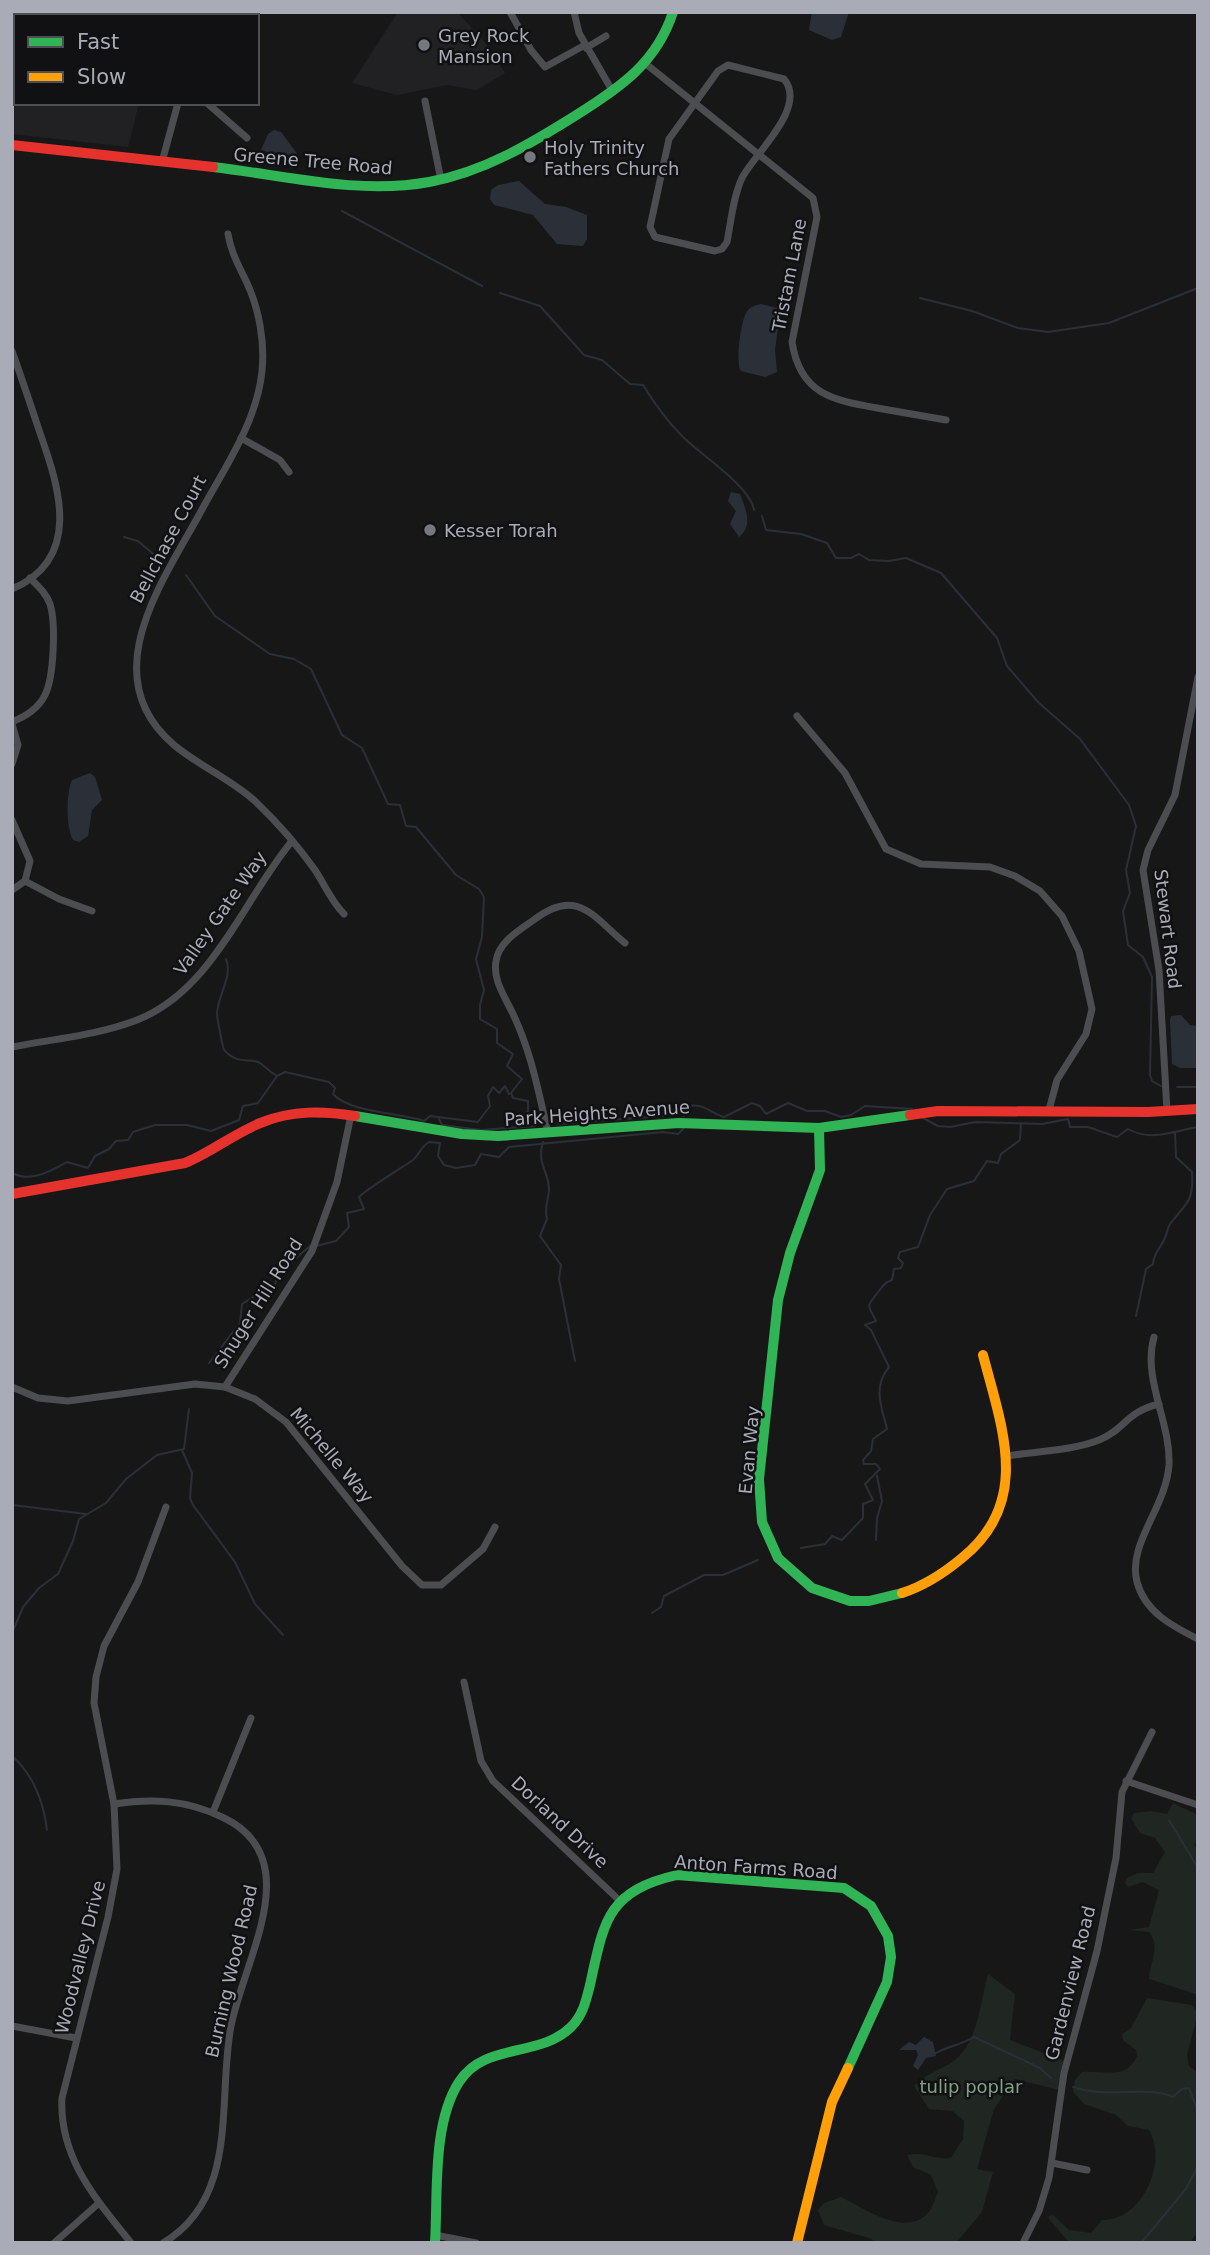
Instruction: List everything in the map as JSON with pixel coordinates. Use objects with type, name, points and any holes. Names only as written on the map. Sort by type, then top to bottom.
[{"type":"street","points":[[510,12],[531,50],[545,67],[606,36]]},
{"type":"street","points":[[573,12],[586,47],[614,92]]},
{"type":"street","name":"Greene Tree Road","points":[[12,145],[374,184],[441,180],[480,169],[515,153],[614,92],[646,64],[664,37],[673,12]]},
{"type":"street","name":"Tristam Lane","points":[[646,64],[809,193],[817,211],[793,332],[795,359],[805,378],[830,398],[946,420]]},
{"type":"street","points":[[727,65],[784,79],[790,93],[782,123],[741,181],[727,242],[722,250],[715,251],[655,237],[650,227],[669,139],[694,102],[718,71],[727,65]]},
{"type":"street","points":[[425,101],[441,180]]},
{"type":"street","points":[[162,162],[177,105]]},
{"type":"street","points":[[209,105],[247,138]]},
{"type":"street","name":"Bellchase Court","points":[[228,234],[233,258],[253,298],[262,352],[259,389],[241,438],[146,613],[136,652],[138,679],[145,704],[165,736],[246,793],[292,841],[344,914]]},
{"type":"street","points":[[12,351],[57,483],[61,505],[55,546],[44,564],[30,578],[12,589]]},
{"type":"street","points":[[241,438],[280,460],[289,472]]},
{"type":"street","points":[[12,764],[18,745],[12,723],[29,714],[41,702],[51,671],[52,611],[45,594],[30,578]]},
{"type":"street","name":"Stewart Road","points":[[1167,1111],[1159,970],[1143,870],[1148,850],[1175,795],[1198,677]]},
{"type":"street","points":[[797,716],[845,774],[886,849],[921,864],[990,867],[1015,876],[1040,891],[1062,916],[1083,963],[1092,1009],[1086,1034],[1057,1080],[1049,1110]]},
{"type":"street","points":[[12,820],[30,861],[25,881],[12,890]]},
{"type":"street","name":"Valley Gate Way","points":[[12,1047],[138,1020],[174,999],[201,973],[271,867],[292,841]]},
{"type":"street","points":[[25,881],[59,899],[92,911]]},
{"type":"street","points":[[548,1133],[523,1034],[496,979],[498,953],[503,944],[538,917],[575,905],[592,912],[625,943]]},
{"type":"street","name":"Park Heights Avenue","points":[[12,1194],[185,1163],[212,1152],[262,1122],[281,1116],[318,1112],[462,1134],[548,1133],[678,1123],[819,1128],[938,1111],[1198,1109]]},
{"type":"street","name":"Shuger Hill Road","points":[[225,1387],[312,1251],[344,1158],[351,1115]]},
{"type":"street","name":"Evan Way","points":[[819,1128],[820,1171],[786,1264],[774,1328],[758,1498],[763,1526],[775,1553],[804,1583],[842,1600],[880,1602],[912,1592],[965,1558],[988,1533],[1004,1493],[1007,1456],[983,1355]]},
{"type":"street","points":[[1154,1337],[1152,1364],[1169,1464],[1160,1505],[1138,1546],[1136,1579],[1145,1601],[1156,1614],[1198,1639]]},
{"type":"street","name":"Michelle Way","points":[[12,1387],[38,1398],[68,1401],[195,1384],[225,1387],[255,1399],[286,1422],[402,1566],[422,1585],[441,1585],[483,1549],[495,1527]]},
{"type":"street","points":[[1007,1456],[1102,1439],[1135,1412],[1159,1404]]},
{"type":"street","name":"Woodvalley Drive","points":[[131,2243],[99,2203],[76,2168],[63,2127],[62,2098],[114,1891],[118,1843],[114,1804],[95,1717],[96,1677],[104,1646],[138,1583],[166,1507]]},
{"type":"street","name":"Dorland Drive","points":[[464,1682],[481,1761],[494,1781],[619,1900]]},
{"type":"street","points":[[213,1812],[251,1718]]},
{"type":"street","name":"Gardenview Road","points":[[1023,2243],[1039,2211],[1052,2163],[1060,2093],[1116,1858],[1121,1802],[1126,1781],[1152,1732]]},
{"type":"street","points":[[1126,1781],[1198,1805]]},
{"type":"street","name":"Burning Wood Road","points":[[114,1804],[162,1800],[213,1812],[240,1827],[257,1843],[267,1866],[268,1892],[229,2037],[223,2086],[221,2150],[216,2177],[194,2217],[163,2243]]},
{"type":"street","name":"Anton Farms Road","points":[[619,1900],[650,1881],[677,1875],[812,1883],[853,1892],[872,1906],[884,1926],[890,1947],[889,1975],[832,2102],[797,2243]]},
{"type":"street","points":[[476,2243],[435,2239],[442,2123],[448,2099],[459,2081],[481,2060],[502,2051],[551,2039],[575,2023],[589,1996],[602,1932],[619,1900]]},
{"type":"street","points":[[12,2025],[76,2038]]},
{"type":"street","points":[[1052,2163],[1087,2170]]},
{"type":"street","points":[[54,2243],[99,2203]]},
{"type":"shaded area","points":[[12,12],[122,12],[123,14],[14,14],[14,105],[138,105],[128,147],[12,134]]},
{"type":"shaded area","points":[[398,12],[457,12],[484,41],[505,73],[477,90],[448,85],[397,95],[352,83]]},
{"type":"shaded area","points":[[812,12],[849,12],[841,37],[832,40],[809,30]]},
{"type":"shaded area","points":[[274,130],[281,132],[298,155],[278,155],[261,150],[268,134]]},
{"type":"shaded area","points":[[519,181],[545,204],[566,207],[587,215],[587,239],[583,246],[557,244],[533,215],[494,205],[490,199],[491,190],[498,185]]},
{"type":"shaded area","points":[[761,304],[777,308],[780,312],[775,350],[777,372],[765,377],[741,371],[739,366],[744,318],[749,309]]},
{"type":"shaded area","points":[[731,492],[740,494],[747,516],[746,527],[739,537],[730,524],[736,511],[728,501]]},
{"type":"shaded area","points":[[90,773],[95,777],[102,800],[92,810],[88,836],[79,842],[73,840],[69,827],[69,793],[72,780]]},
{"type":"shaded area","points":[[1181,1015],[1190,1025],[1198,1026],[1198,1068],[1180,1068],[1172,1064],[1170,1020],[1171,1016]]},
{"type":"shaded area","points":[[924,2037],[933,2042],[936,2056],[926,2058],[918,2070],[913,2066],[918,2055],[916,2050],[899,2050],[909,2042],[916,2045]]},
{"type":"green space","points":[[1173,1803],[1198,1815],[1198,1841],[1194,1844],[1198,1851],[1198,1995],[1149,1979],[1155,1949],[1152,1938],[1149,1932],[1128,1930],[1149,1927],[1159,1890],[1143,1882],[1128,1887],[1125,1883],[1127,1878],[1138,1873],[1153,1873],[1165,1852],[1155,1838],[1140,1833],[1131,1818],[1134,1813],[1151,1811],[1167,1814]]},
{"type":"green space","name":"tulip poplar","points":[[988,1974],[1015,1994],[1010,2040],[1067,2062],[1059,2090],[1015,2079],[994,2109],[977,2169],[993,2172],[982,2212],[956,2243],[874,2243],[872,2239],[824,2225],[818,2210],[824,2203],[841,2197],[896,2222],[919,2220],[930,2211],[938,2192],[931,2175],[913,2167],[907,2155],[951,2158],[963,2139],[964,2121],[952,2111],[929,2109],[914,2086],[951,2063],[967,2046],[977,2023]]},
{"type":"green space","points":[[1147,1998],[1192,2005],[1198,2013],[1187,2055],[1189,2066],[1198,2073],[1198,2231],[1190,2243],[1070,2243],[1047,2217],[1053,2215],[1069,2230],[1091,2233],[1102,2220],[1116,2218],[1129,2211],[1148,2188],[1153,2173],[1154,2143],[1149,2130],[1128,2126],[1116,2115],[1084,2104],[1073,2092],[1075,2080],[1082,2072],[1120,2072],[1132,2064],[1137,2056],[1136,2050],[1123,2040],[1122,2034],[1131,2028]]},
{"type":"waterway","points":[[342,211],[482,286]]},
{"type":"waterway","points":[[920,298],[972,311],[1018,328],[1048,332],[1109,323],[1198,288]]},
{"type":"waterway","points":[[500,293],[540,306],[584,355],[602,360],[630,384],[643,385],[683,437],[744,491],[754,510]]},
{"type":"waterway","points":[[762,516],[766,530],[801,534],[827,543],[836,558],[851,558],[859,554],[869,560],[906,558],[941,573],[997,638],[1007,666],[1038,702],[1080,739],[1129,805],[1136,826],[1126,870],[1130,893],[1123,911],[1128,945],[1143,957],[1152,977],[1150,1075],[1152,1081],[1161,1086]]},
{"type":"waterway","points":[[124,537],[138,541],[158,558]]},
{"type":"waterway","points":[[186,575],[215,616],[270,654],[294,659],[311,669],[342,735],[362,748],[388,804],[400,805],[406,826],[416,827],[456,875],[479,889],[484,897],[482,937],[476,959],[484,990],[480,1019],[497,1029],[497,1043],[513,1054],[507,1066],[522,1079],[511,1093],[513,1098],[528,1101],[528,1111],[521,1117],[526,1125]]},
{"type":"waterway","points":[[226,959],[228,972],[217,1013],[224,1050],[239,1060],[256,1061],[277,1076]]},
{"type":"waterway","points":[[12,1173],[34,1176],[67,1162],[88,1168],[95,1156],[109,1149],[116,1141],[128,1140],[133,1132],[155,1125],[187,1125],[211,1131],[239,1120],[243,1106],[258,1103],[277,1076],[285,1072],[329,1082],[335,1088],[333,1094],[351,1105],[424,1121],[430,1116],[478,1122],[490,1106],[488,1096],[493,1087],[499,1093],[505,1086],[509,1094]]},
{"type":"waterway","points":[[1177,1087],[1198,1087]]},
{"type":"waterway","points":[[684,1116],[688,1106],[703,1107],[724,1117],[752,1103],[760,1106],[766,1114],[788,1103],[807,1111],[825,1111],[841,1117],[851,1115],[865,1106],[912,1109]]},
{"type":"waterway","points":[[558,1124],[663,1116],[685,1110]]},
{"type":"waterway","points":[[923,1118],[938,1126],[950,1127],[975,1122],[1042,1124],[1068,1119],[1070,1127],[1088,1127],[1117,1137],[1128,1129],[1154,1135],[1198,1127]]},
{"type":"waterway","points":[[439,1119],[442,1125],[481,1130],[535,1126]]},
{"type":"waterway","points":[[801,1548],[825,1544],[832,1536],[842,1540],[863,1518],[863,1504],[873,1500],[865,1484],[880,1469],[876,1464],[864,1464],[863,1460],[871,1451],[873,1439],[887,1429],[880,1390],[889,1367],[871,1330],[865,1325],[876,1321],[870,1303],[884,1284],[892,1280],[894,1269],[901,1268],[903,1263],[898,1258],[900,1252],[918,1247],[930,1215],[947,1189],[974,1181],[987,1161],[998,1163],[1001,1154],[1020,1140],[1021,1123]]},
{"type":"waterway","points":[[316,1246],[336,1241],[349,1227],[347,1213],[364,1209],[359,1197],[413,1160],[429,1142],[440,1143],[438,1156],[444,1165],[456,1168],[475,1165],[481,1154],[499,1157],[509,1147],[663,1132],[678,1134],[684,1128]]},
{"type":"waterway","points":[[1136,1316],[1146,1269],[1153,1264],[1170,1224],[1188,1201],[1192,1190],[1192,1172],[1176,1157],[1175,1132]]},
{"type":"waterway","points":[[543,1142],[541,1157],[549,1191],[547,1219],[540,1236],[561,1265],[559,1279],[575,1361]]},
{"type":"waterway","points":[[209,1363],[240,1323],[242,1304],[275,1284],[280,1272],[310,1246]]},
{"type":"waterway","points":[[12,1633],[23,1607],[39,1588],[58,1574],[73,1541],[79,1519],[106,1503],[126,1479],[157,1455],[184,1449],[189,1409]]},
{"type":"waterway","points":[[182,1450],[192,1473],[190,1498],[193,1505],[235,1562],[255,1604],[283,1635]]},
{"type":"waterway","points":[[876,1540],[877,1518],[882,1501],[877,1476]]},
{"type":"waterway","points":[[12,1505],[86,1514]]},
{"type":"waterway","points":[[652,1613],[661,1607],[664,1596],[704,1575],[723,1575],[758,1560]]},
{"type":"waterway","points":[[12,1756],[26,1771],[36,1790],[47,1830]]},
{"type":"waterway","points":[[1169,1820],[1198,1868]]},
{"type":"waterway","points":[[936,2053],[974,2037],[1040,2068],[1051,2078]]},
{"type":"waterway","points":[[1073,2087],[1099,2092],[1151,2092],[1173,2097],[1182,2089],[1189,2088],[1198,2111]]},
{"type":"waterway","points":[[1141,2243],[1186,2189],[1198,2166]]},
{"type":"traffic: fast","points":[[213,167],[321,182],[375,186],[429,182],[469,171],[507,155],[543,135],[623,83],[636,72],[657,45],[673,12]]},
{"type":"traffic: fast","points":[[355,1116],[462,1134],[498,1136],[679,1123],[819,1128],[910,1115]]},
{"type":"traffic: fast","points":[[819,1128],[820,1170],[790,1253],[778,1300],[759,1479],[762,1522],[778,1558],[812,1588],[850,1601],[869,1601],[902,1593]]},
{"type":"traffic: fast","points":[[435,2243],[440,2138],[450,2099],[459,2082],[470,2069],[483,2061],[544,2043],[571,2027],[584,2007],[605,1926],[612,1912],[622,1900],[654,1882],[677,1875],[844,1888],[871,1906],[888,1936],[891,1957],[887,1982],[848,2068]]},
{"type":"traffic: slow","points":[[902,1593],[934,1579],[962,1558],[984,1536],[997,1513],[1004,1488],[1006,1463],[998,1410],[983,1355]]},
{"type":"traffic: slow","points":[[797,2243],[832,2102],[848,2068]]},
{"type":"traffic: jam","points":[[12,145],[213,167]]},
{"type":"traffic: jam","points":[[910,1115],[938,1111],[1148,1112],[1198,1109]]},
{"type":"traffic: jam","points":[[12,1194],[185,1163],[253,1126],[286,1115],[332,1113],[355,1116]]},
{"type":"place","name":"Grey Rock Mansion","points":[[424,45]]},
{"type":"place","name":"Holy Trinity Fathers Church","points":[[530,157]]},
{"type":"place","name":"Kesser Torah","points":[[430,530]]}]
